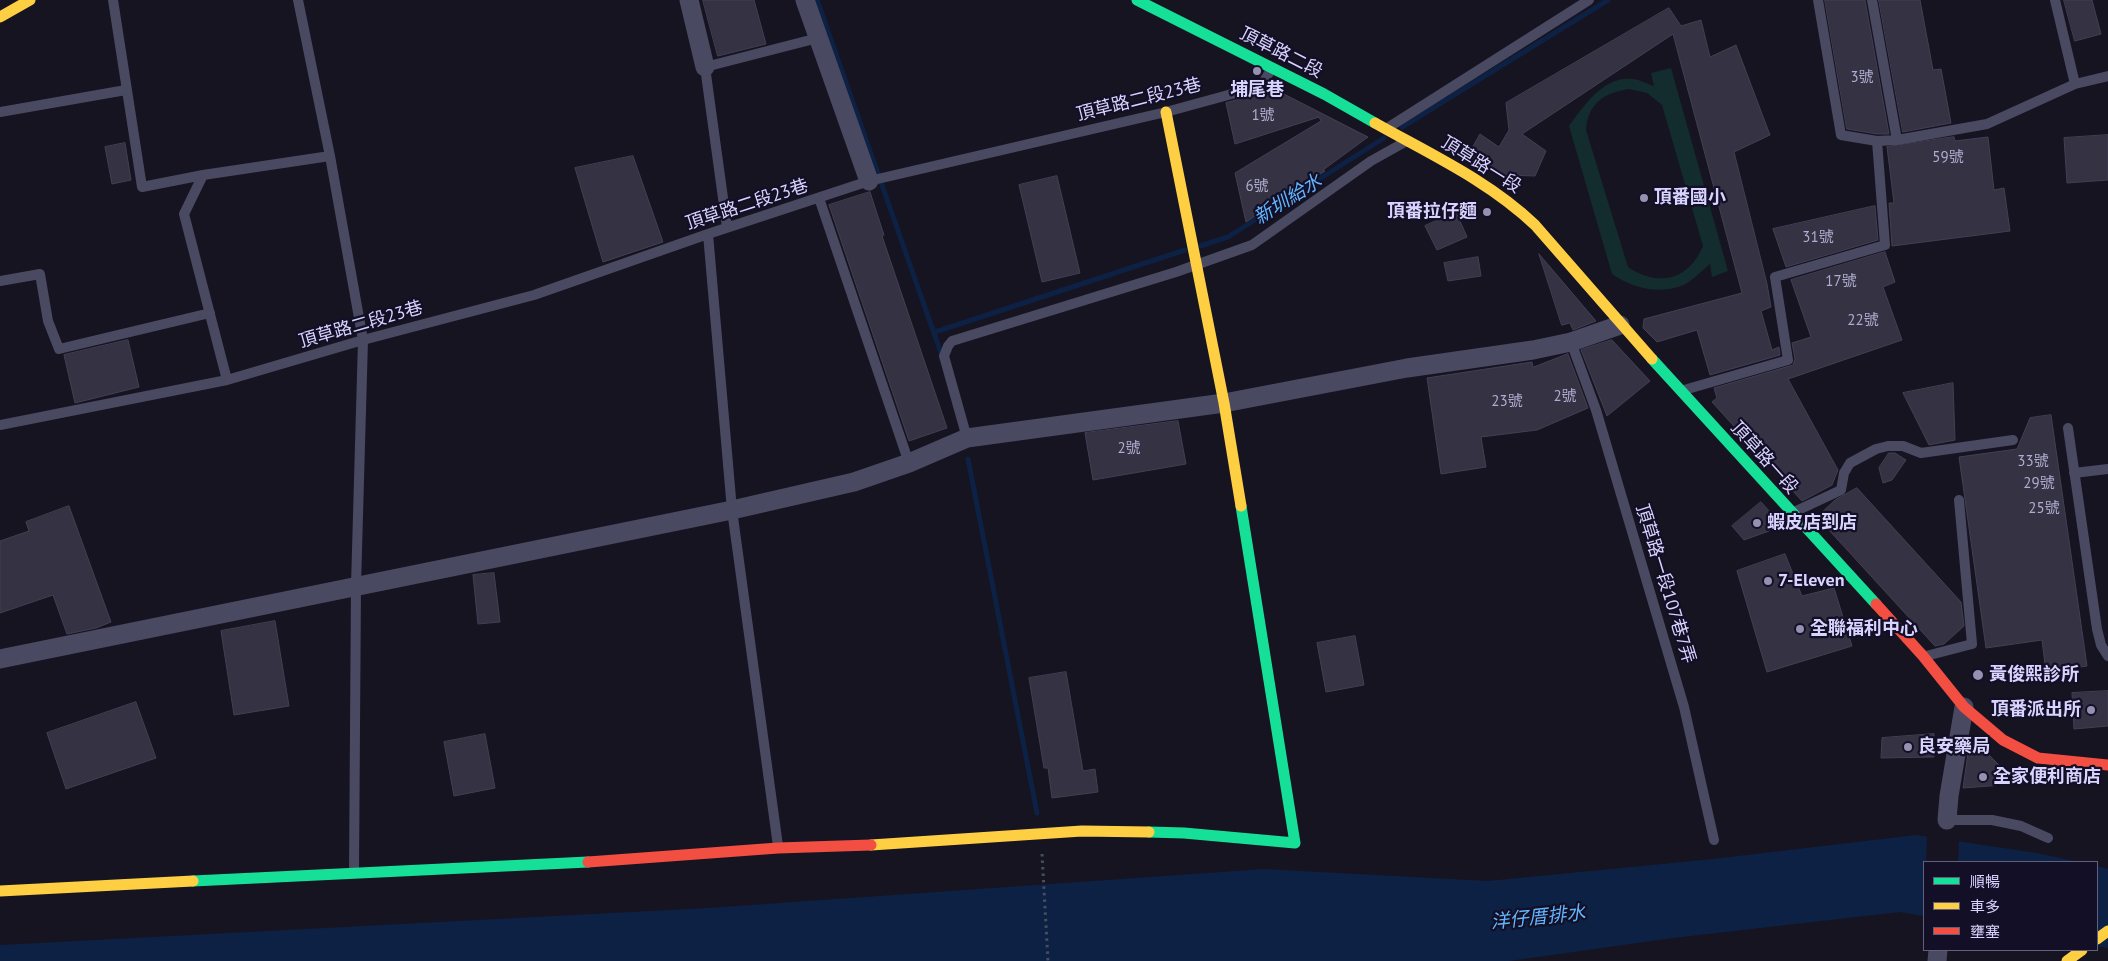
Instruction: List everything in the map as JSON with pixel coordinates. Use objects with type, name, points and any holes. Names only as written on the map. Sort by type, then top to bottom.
[{"type":"street","points":[[0,17],[30,0]]},
{"type":"street","points":[[688,0],[705,67]]},
{"type":"street","points":[[804,0],[869,182]]},
{"type":"street","name":"頂草路二段","points":[[1137,0],[1272,67],[1407,140]]},
{"type":"street","points":[[0,891],[598,861],[778,848],[818,848],[1082,831],[1184,833],[1295,843],[1224,403],[1166,112]]},
{"type":"street","name":"頂草路一段","points":[[1407,140],[1499,194],[1535,225],[1620,326],[1681,391],[1790,514],[1923,656],[1964,707],[2003,740],[2038,758],[2108,765]]},
{"type":"street","points":[[0,659],[356,585],[732,510],[854,482],[909,463],[967,438],[1224,403],[1407,368],[1533,350],[1571,342],[1620,326]]},
{"type":"street","points":[[1947,820],[1949,796],[1964,707]]},
{"type":"street","points":[[2067,961],[2081,951]]},
{"type":"lane","points":[[113,0],[142,187],[204,175],[330,156]]},
{"type":"lane","points":[[298,0],[330,156],[363,340],[356,585],[354,872]]},
{"type":"lane","points":[[1387,129],[1589,0]]},
{"type":"lane","points":[[1818,0],[1841,134],[1878,141],[1897,140],[1987,124],[2075,84],[2108,76]]},
{"type":"lane","points":[[1872,0],[1897,140]]},
{"type":"lane","points":[[2055,0],[2075,84]]},
{"type":"lane","points":[[726,228],[705,67],[818,38]]},
{"type":"lane","name":"頂草路二段23巷","points":[[0,425],[227,380],[363,340],[534,295],[708,234],[869,182],[1166,112],[1261,86],[1272,67]]},
{"type":"lane","points":[[0,112],[126,90]]},
{"type":"lane","points":[[967,438],[944,356],[952,341],[1198,265],[1252,245],[1371,161],[1407,140]]},
{"type":"lane","points":[[1681,391],[1788,360],[1774,277],[1886,244],[1878,141]]},
{"type":"lane","points":[[204,175],[184,214],[227,380]]},
{"type":"lane","points":[[819,198],[909,463]]},
{"type":"lane","points":[[708,234],[732,510],[778,848]]},
{"type":"lane","points":[[0,281],[40,274],[48,321],[59,349],[210,313]]},
{"type":"lane","name":"頂草路一段107巷7弄","points":[[1571,342],[1596,410],[1684,707],[1714,840]]},
{"type":"lane","points":[[2068,428],[2097,629],[2101,645],[2108,656]]},
{"type":"lane","points":[[1790,514],[1841,490],[1844,473],[1850,463],[1876,449],[1888,446],[1902,446],[1921,453],[2013,440]]},
{"type":"lane","points":[[2074,473],[2108,469]]},
{"type":"lane","points":[[1923,656],[1972,644],[1959,500]]},
{"type":"lane","points":[[1947,820],[1992,820],[2022,826],[2048,838]]},
{"type":"path","points":[[1040,834],[1048,961]]},
{"type":"green space","points":[[1671,68],[1728,271],[1712,277],[1710,264],[1687,283],[1678,287],[1661,290],[1635,286],[1612,274],[1569,126],[1603,87],[1622,79],[1632,79],[1654,86],[1651,73]],"holes":[[[1629,89],[1647,93],[1662,105],[1703,246],[1697,258],[1689,267],[1671,277],[1650,277],[1628,267],[1586,130],[1587,121],[1594,106],[1605,97],[1612,93]]]},
{"type":"water","name":"洋仔厝排水","points":[[1916,835],[2037,853],[2074,861],[1923,861],[1923,916],[1900,912],[1673,938],[1509,961],[0,961],[0,945],[708,908],[1264,869],[1488,881],[1713,859]]},
{"type":"water","points":[[2098,866],[2108,869],[2108,948],[2098,946]]},
{"type":"pier","points":[[1927,834],[1959,839],[1958,861],[1926,861]]},
{"type":"building","points":[[703,0],[754,0],[766,44],[718,56]]},
{"type":"building","points":[[1825,0],[1865,0],[1889,134],[1847,129]]},
{"type":"building","points":[[1879,0],[1920,0],[1933,70],[1941,69],[1951,123],[1903,132]]},
{"type":"building","points":[[2064,0],[2092,0],[2101,34],[2075,41]]},
{"type":"building","points":[[1669,8],[1681,26],[1701,20],[1710,57],[1736,45],[1770,135],[1734,152],[1771,307],[1761,311],[1772,350],[1779,347],[1780,355],[1710,375],[1697,330],[1657,342],[1643,328],[1644,319],[1742,293],[1673,34],[1522,134],[1546,151],[1535,176],[1505,175],[1503,178],[1467,157],[1480,134],[1499,147],[1509,130],[1506,103]]},
{"type":"building","points":[[1276,90],[1368,137],[1323,170],[1325,171],[1246,222],[1235,173],[1321,121],[1319,117],[1235,144],[1226,103]]},
{"type":"building","points":[[2108,135],[2108,180],[2067,183],[2064,138]]},
{"type":"building","points":[[1954,137],[1955,141],[1988,137],[1994,190],[2004,188],[2010,231],[1892,246],[1889,203],[1894,203],[1887,147]]},
{"type":"building","points":[[125,143],[131,180],[112,184],[105,147]]},
{"type":"building","points":[[633,156],[663,242],[603,262],[575,168]]},
{"type":"building","points":[[1057,176],[1080,273],[1042,282],[1019,185]]},
{"type":"building","points":[[870,192],[884,235],[882,236],[947,428],[909,441],[829,205]]},
{"type":"building","points":[[1875,206],[1878,240],[1786,267],[1773,229]]},
{"type":"building","points":[[1456,212],[1467,237],[1437,250],[1425,226]]},
{"type":"building","points":[[1885,252],[1895,282],[1883,287],[1902,340],[1788,379],[1838,470],[1832,485],[1802,501],[1712,402],[1717,398],[1714,388],[1793,365],[1795,359],[1792,343],[1811,337],[1791,280]]},
{"type":"building","points":[[1539,254],[1596,321],[1573,330],[1570,323],[1562,325]]},
{"type":"building","points":[[1478,257],[1481,276],[1448,281],[1444,263]]},
{"type":"building","points":[[128,340],[139,387],[75,403],[64,355]]},
{"type":"building","points":[[1612,340],[1650,381],[1607,416],[1581,350]]},
{"type":"building","points":[[1568,354],[1588,408],[1537,430],[1481,437],[1486,467],[1441,474],[1427,378],[1532,362],[1533,367]]},
{"type":"building","points":[[1953,383],[1955,440],[1929,445],[1903,393]]},
{"type":"building","points":[[2051,415],[2087,666],[2046,672],[2042,640],[1986,648],[1959,457],[2017,449],[2030,418]]},
{"type":"building","points":[[1178,421],[1186,464],[1093,480],[1085,433]]},
{"type":"building","points":[[1889,453],[1895,453],[1906,460],[1892,480],[1883,483],[1879,468]]},
{"type":"building","points":[[1857,488],[1961,602],[1964,626],[1944,644],[1935,646],[1817,517],[1835,500]]},
{"type":"building","name":"蝦皮店到店","points":[[1761,502],[1779,522],[1769,531],[1744,540],[1732,526]]},
{"type":"building","points":[[69,506],[111,622],[96,628],[67,634],[53,595],[0,613],[0,541],[29,531],[26,522]]},
{"type":"building","name":"全聯福利中心","points":[[1785,554],[1802,596],[1834,588],[1852,646],[1767,672],[1737,571]]},
{"type":"building","points":[[494,573],[500,622],[478,624],[473,575]]},
{"type":"building","points":[[275,621],[289,706],[234,715],[221,631]]},
{"type":"building","points":[[1355,636],[1364,685],[1326,692],[1317,643]]},
{"type":"building","points":[[1066,672],[1083,771],[1095,769],[1098,792],[1052,798],[1048,768],[1044,768],[1029,678]]},
{"type":"building","name":"頂番派出所","points":[[2108,691],[2108,726],[2074,729],[2072,693]]},
{"type":"building","points":[[136,702],[156,758],[66,789],[47,733]]},
{"type":"building","points":[[485,734],[495,788],[454,796],[444,742]]},
{"type":"building","name":"良安藥局","points":[[1934,734],[1934,757],[1881,758],[1882,738]]},
{"type":"building","name":"全家便利商店","points":[[1985,751],[2002,768],[2003,785],[1963,788],[1968,753]]},
{"type":"waterway","points":[[817,0],[942,356]]},
{"type":"waterway","name":"新圳給水","points":[[1402,127],[1608,0]]},
{"type":"waterway","name":"新圳給水","points":[[1200,246],[1228,237],[1384,138]]},
{"type":"waterway","name":"新圳給水","points":[[935,332],[1185,250]]},
{"type":"waterway","points":[[968,459],[1037,813]]},
{"type":"traffic: fast","points":[[1137,0],[1324,94],[1375,123]]},
{"type":"traffic: fast","points":[[1652,359],[1876,604]]},
{"type":"traffic: fast","points":[[1149,832],[1184,833],[1295,843],[1241,506]]},
{"type":"traffic: fast","points":[[193,881],[588,862]]},
{"type":"traffic: slow","points":[[0,17],[30,0]]},
{"type":"traffic: slow","points":[[1166,112],[1224,403],[1241,506]]},
{"type":"traffic: slow","points":[[1375,123],[1458,169],[1517,209],[1535,225],[1652,359]]},
{"type":"traffic: slow","points":[[871,845],[1082,831],[1149,832]]},
{"type":"traffic: slow","points":[[0,891],[193,881]]},
{"type":"traffic: slow","points":[[2098,938],[2108,931]]},
{"type":"traffic: slow","points":[[2067,961],[2081,951]]},
{"type":"traffic: jam","points":[[1876,604],[1923,656],[1964,707],[2003,740],[2038,758],[2108,765]]},
{"type":"traffic: jam","points":[[588,862],[778,848],[871,845]]},
{"type":"place","name":"埔尾巷","points":[[1257,71]]},
{"type":"place","name":"頂番國小","points":[[1644,198]]},
{"type":"place","name":"頂番拉仔麵","points":[[1487,212]]},
{"type":"place","name":"蝦皮店到店","points":[[1757,523]]},
{"type":"place","name":"7-Eleven","points":[[1768,581]]},
{"type":"place","name":"全聯福利中心","points":[[1800,629]]},
{"type":"place","name":"黃俊熙診所","points":[[1978,675]]},
{"type":"place","name":"頂番派出所","points":[[2091,710]]},
{"type":"place","name":"良安藥局","points":[[1908,747]]},
{"type":"place","name":"全家便利商店","points":[[1983,777]]}]
